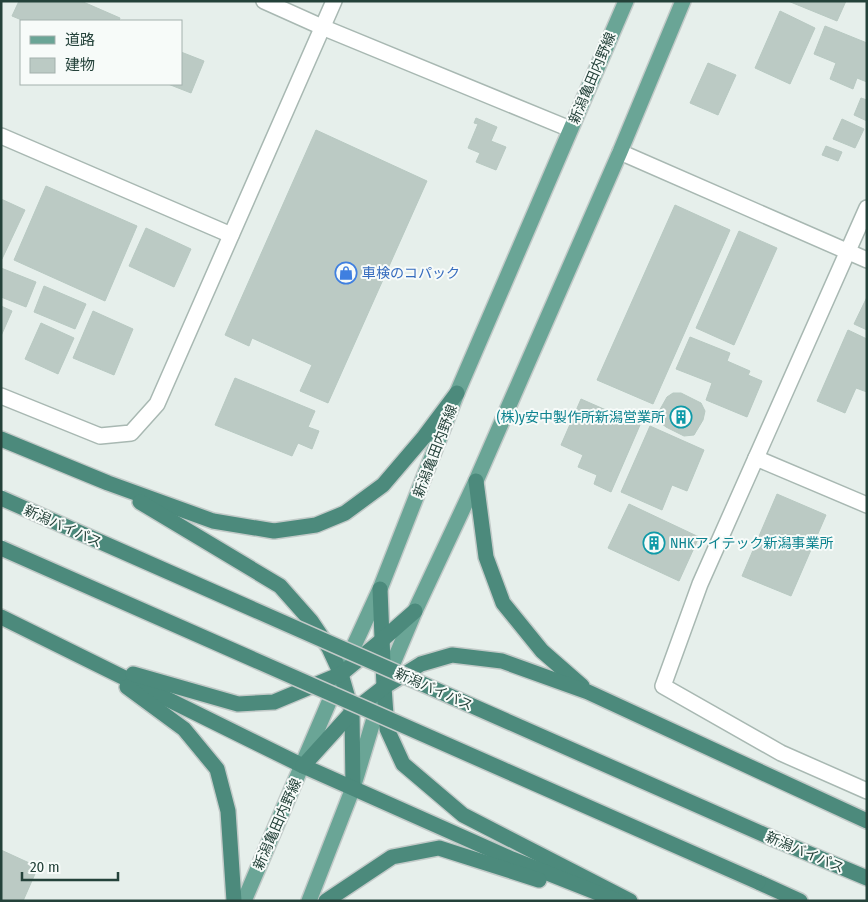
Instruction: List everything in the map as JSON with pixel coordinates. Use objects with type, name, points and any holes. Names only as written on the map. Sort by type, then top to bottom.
[{"type":"highway","points":[[1,439],[108,483],[213,521],[274,531],[316,525],[345,513],[383,485],[424,437],[457,393]]},
{"type":"highway","points":[[476,481],[486,557],[503,603],[542,651],[588,692]]},
{"type":"highway","points":[[108,483],[280,586],[315,628],[330,648],[341,674],[352,712],[353,788]]},
{"type":"highway","name":"新潟バイパス","points":[[1,498],[867,878]]},
{"type":"highway","points":[[1,548],[800,901]]},
{"type":"highway","points":[[380,589],[387,729],[402,764],[463,816],[630,901]]},
{"type":"highway","points":[[96,664],[238,704],[274,702],[341,674],[414,611]]},
{"type":"highway","points":[[1,617],[303,766],[512,859],[618,901]]},
{"type":"highway","points":[[303,766],[352,712],[384,687],[421,664],[452,655],[502,662],[588,692],[867,822]]},
{"type":"highway","points":[[96,664],[184,729],[217,769],[228,811],[234,901]]},
{"type":"highway","points":[[326,901],[392,857],[439,848],[605,901]]},
{"type":"main road","name":"新潟亀田内野線","points":[[244,901],[341,674],[380,589],[457,393],[626,1]]},
{"type":"main road","points":[[310,901],[353,788],[384,687],[414,611],[476,481],[620,152],[683,1]]},
{"type":"street","points":[[264,1],[322,27],[570,129]]},
{"type":"street","points":[[1,396],[100,436],[131,433],[157,404],[334,1]]},
{"type":"street","points":[[1,136],[231,235]]},
{"type":"street","points":[[620,152],[867,260]]},
{"type":"street","points":[[867,208],[700,584],[663,686],[781,753],[867,791]]},
{"type":"street","points":[[756,458],[867,505]]},
{"type":"building","points":[[19,1],[81,1],[120,18],[119,20],[22,20],[12,16]]},
{"type":"building","points":[[788,1],[846,1],[837,21]]},
{"type":"building","points":[[780,11],[815,28],[790,84],[755,68]]},
{"type":"building","points":[[825,26],[867,43],[867,82],[857,78],[853,89],[830,79],[836,63],[814,54]]},
{"type":"building","points":[[182,52],[204,61],[191,93],[171,85],[182,85]]},
{"type":"building","points":[[708,63],[736,75],[718,115],[690,103]]},
{"type":"building","points":[[861,98],[867,100],[867,121],[854,115]]},
{"type":"building","points":[[476,118],[497,127],[491,141],[506,147],[496,170],[476,162],[480,153],[468,148],[478,124],[474,123]]},
{"type":"building","points":[[842,119],[864,129],[855,148],[833,139]]},
{"type":"building","points":[[316,130],[427,181],[328,403],[300,391],[312,365],[252,338],[249,346],[225,335]]},
{"type":"building","points":[[826,146],[842,152],[838,161],[822,155]]},
{"type":"building","points":[[46,186],[137,226],[105,301],[14,260]]},
{"type":"building","points":[[1,199],[25,210],[2,259],[1,258]]},
{"type":"building","points":[[675,205],[730,230],[653,404],[597,380]]},
{"type":"building","points":[[146,228],[191,249],[174,287],[129,266]]},
{"type":"building","points":[[739,231],[777,248],[734,345],[696,328]]},
{"type":"building","points":[[1,268],[36,282],[26,307],[1,297]]},
{"type":"building","points":[[44,286],[86,304],[75,329],[34,312]]},
{"type":"building","points":[[867,297],[867,330],[854,324]]},
{"type":"building","points":[[1,306],[12,311],[1,336]]},
{"type":"building","points":[[93,311],[133,329],[114,375],[73,358]]},
{"type":"building","points":[[41,323],[74,338],[58,374],[25,359]]},
{"type":"building","points":[[848,330],[867,339],[867,392],[856,388],[845,413],[817,401]]},
{"type":"building","points":[[690,337],[730,353],[727,361],[750,371],[748,375],[762,381],[747,417],[706,400],[712,383],[676,369]]},
{"type":"building","points":[[235,378],[315,411],[308,427],[319,431],[312,449],[298,443],[292,456],[215,425]]},
{"type":"building","name":"(株)y安中製作所新潟営業所","points":[[673,393],[681,393],[701,403],[705,411],[703,420],[694,435],[684,436],[661,423],[658,413],[667,397]]},
{"type":"building","points":[[581,399],[640,425],[611,492],[594,484],[597,475],[578,467],[583,455],[561,445]]},
{"type":"building","points":[[650,426],[704,450],[687,491],[672,485],[662,510],[621,492]]},
{"type":"building","points":[[777,494],[826,515],[791,596],[742,576]]},
{"type":"building","name":"NHKアイテック新潟事業所","points":[[629,504],[699,537],[679,581],[608,548]]},
{"type":"building","points":[[1,850],[38,867],[23,901],[1,901]]},
{"type":"place","name":"車検のコパック","points":[[346,273]]},
{"type":"place","name":"(株)y安中製作所新潟営業所","points":[[681,417]]},
{"type":"place","name":"NHKアイテック新潟事業所","points":[[654,543]]}]
